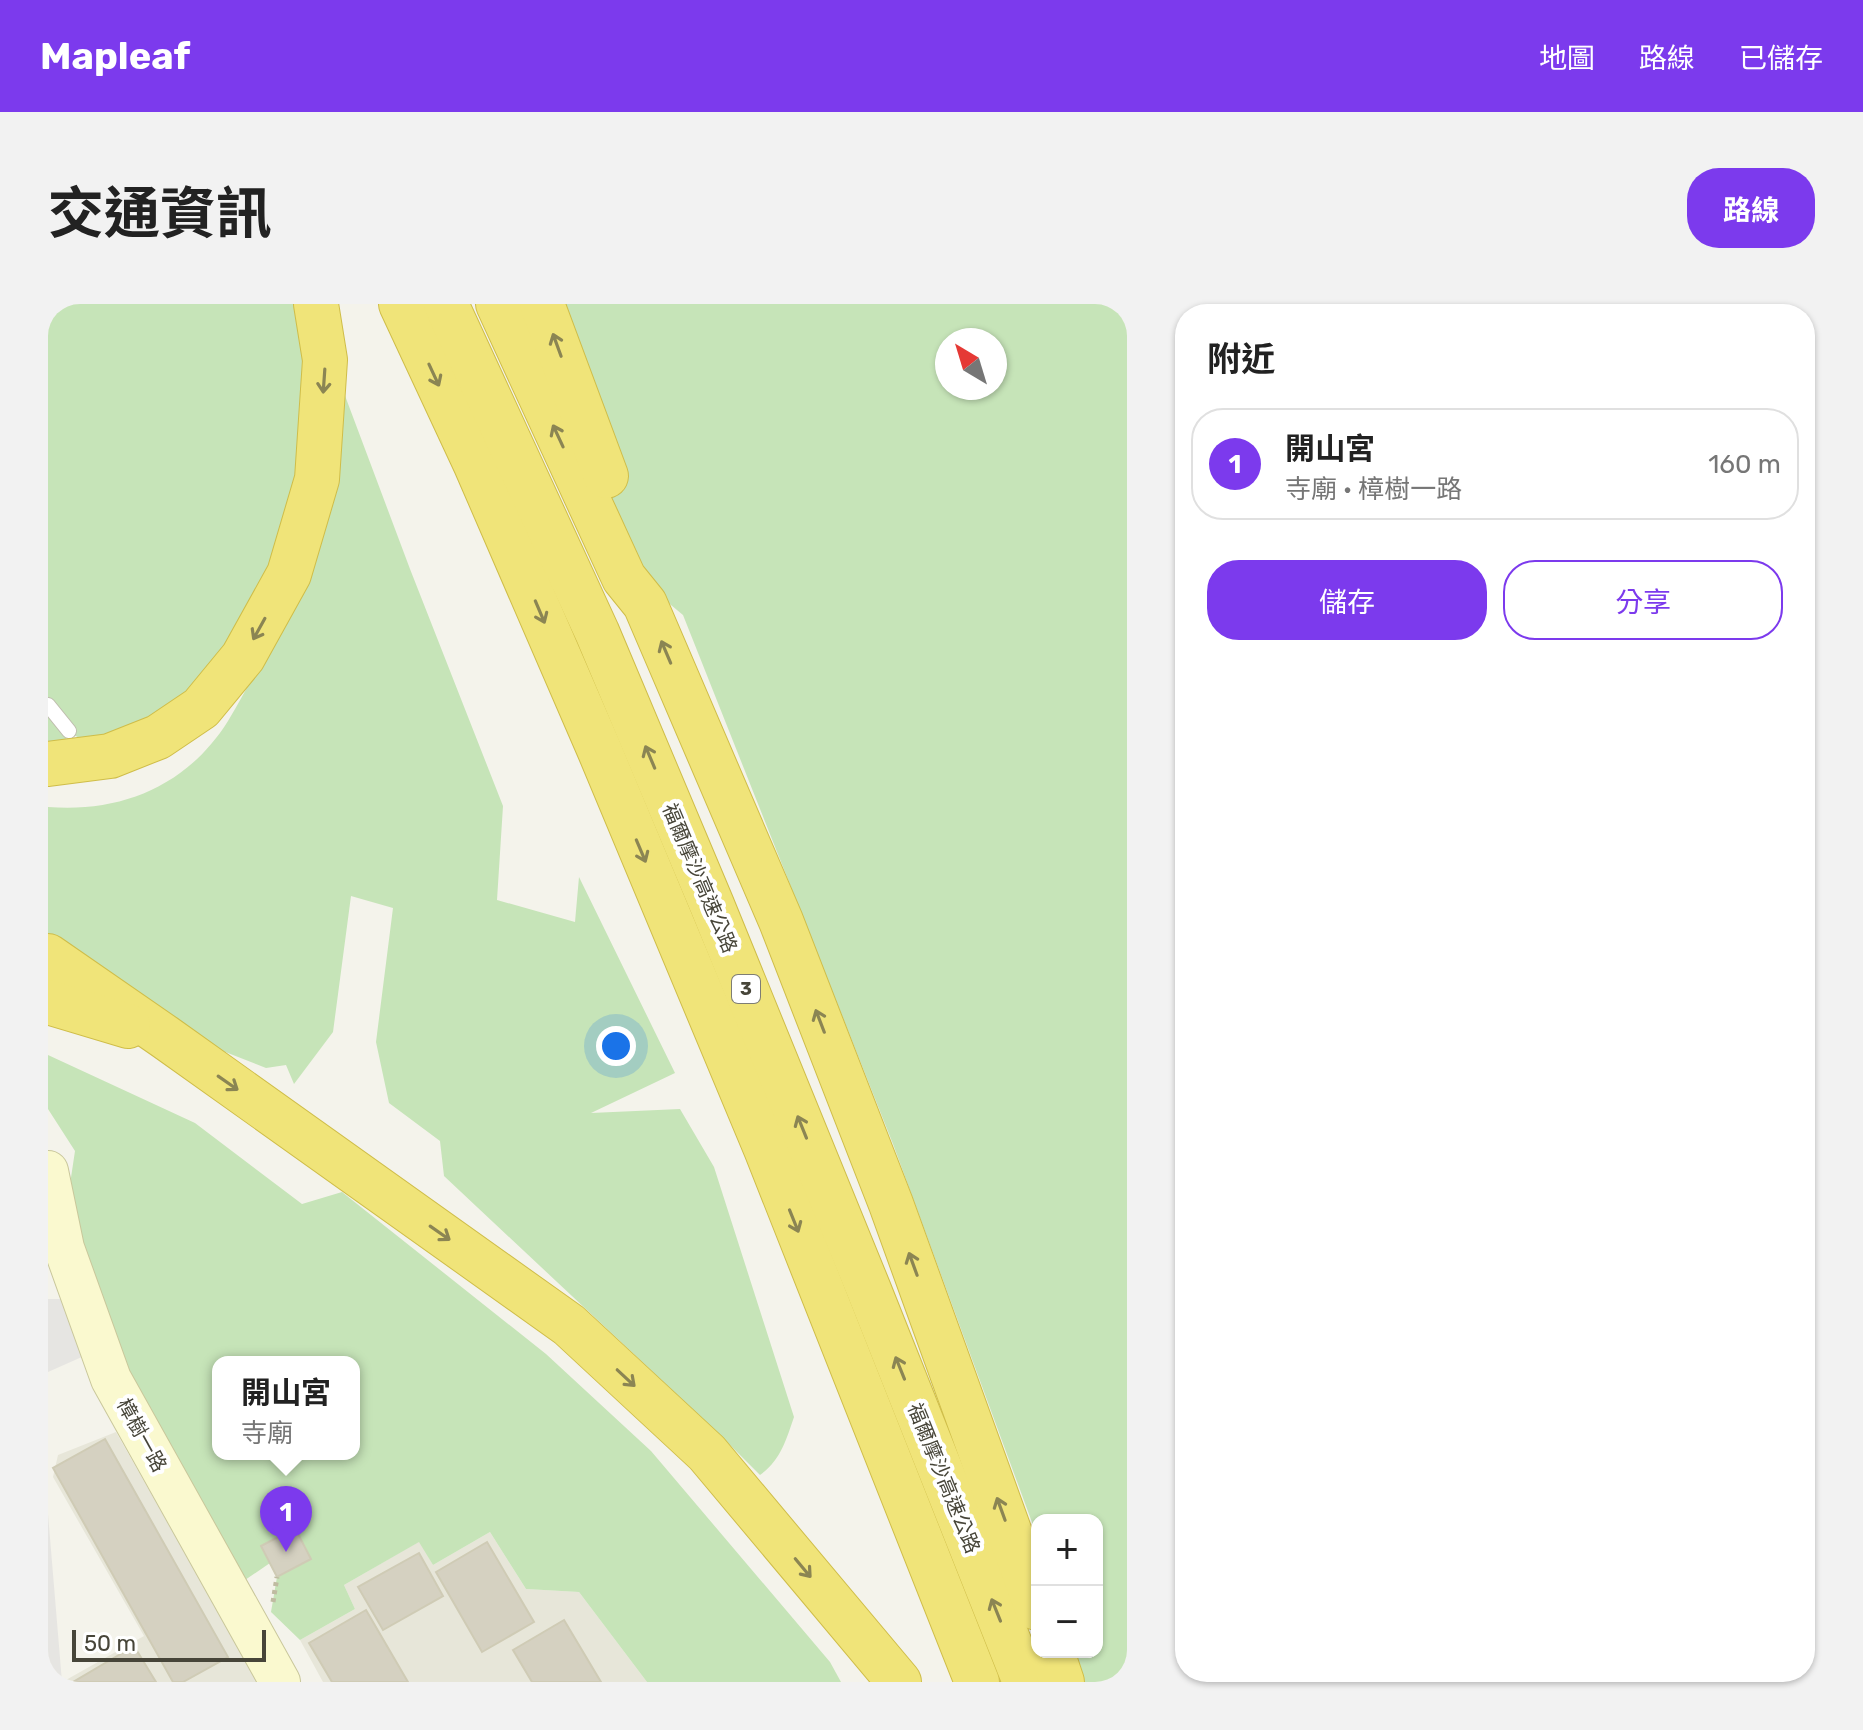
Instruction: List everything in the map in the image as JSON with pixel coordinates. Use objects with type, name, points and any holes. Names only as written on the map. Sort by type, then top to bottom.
[{"type":"highway","points":[[59,748],[110,756],[158,737],[201,708],[243,657],[289,574],[317,479],[325,360],[316,304]]},
{"type":"highway","name":"3","points":[[401,304],[476,465],[599,749],[766,1149],[977,1682]]},
{"type":"highway","name":"福爾摩沙高速公路","points":[[446,304],[597,632],[712,905],[1025,1682]]},
{"type":"highway","points":[[498,304],[624,578],[645,604],[781,921],[891,1204],[1031,1591]]},
{"type":"highway","points":[[542,304],[642,571],[645,604]]},
{"type":"highway","points":[[48,956],[569,1325],[707,1453],[899,1682]]},
{"type":"highway","points":[[48,1002],[165,1037]]},
{"type":"highway","points":[[1054,1658],[1062,1682]]},
{"type":"street","name":"樟樹一路","points":[[48,1171],[64,1248],[111,1379],[280,1682]]},
{"type":"lane","points":[[48,705],[59,748]]},
{"type":"shaded area","points":[[48,1299],[62,1299],[84,1356],[48,1372]]},
{"type":"shaded area","points":[[116,1432],[258,1682],[67,1682],[144,1636],[53,1477],[58,1455]]},
{"type":"shaded area","points":[[48,1514],[62,1682],[48,1682]]},
{"type":"shaded area","points":[[490,1532],[526,1589],[579,1592],[647,1682],[323,1682],[300,1640],[355,1609],[344,1585],[420,1541],[433,1565]]},
{"type":"green space","points":[[48,304],[316,304],[320,329],[503,806],[497,900],[575,922],[579,877],[675,1073],[591,1113],[680,1109],[714,1167],[794,1417],[778,1456],[760,1475],[444,1176],[440,1141],[389,1103],[376,1042],[393,908],[351,896],[333,1032],[294,1084],[286,1065],[266,1068],[164,1028],[48,948],[48,807],[102,805],[151,790],[173,778],[212,743],[233,713],[264,656],[243,657],[110,756],[69,732],[54,765],[48,764]]},
{"type":"green space","points":[[506,304],[1127,304],[1127,1682],[1080,1682],[1077,1658],[1103,1658],[1103,1514],[1031,1514],[1031,1520],[893,1144],[683,615],[630,571]]},
{"type":"green space","points":[[48,1055],[195,1123],[302,1204],[342,1192],[546,1354],[651,1451],[830,1662],[841,1682],[647,1682],[579,1592],[526,1589],[490,1532],[433,1565],[419,1542],[344,1585],[355,1609],[300,1640],[271,1612],[277,1577],[311,1559],[295,1528],[262,1545],[270,1563],[245,1580],[126,1365],[62,1237],[75,1151],[48,1109]]},
{"type":"building","points":[[105,1439],[228,1657],[183,1682],[173,1682],[53,1468]]},
{"type":"building","points":[[295,1528],[311,1559],[277,1577],[261,1546]]},
{"type":"building","points":[[487,1542],[534,1622],[482,1652],[436,1572]]},
{"type":"building","points":[[419,1553],[443,1596],[383,1630],[358,1587]]},
{"type":"building","points":[[366,1610],[408,1682],[332,1682],[309,1643]]},
{"type":"building","points":[[564,1620],[601,1682],[532,1682],[513,1650]]},
{"type":"building","points":[[134,1646],[156,1682],[73,1682]]},
{"type":"place","name":"開山宮","points":[[286,1552]]}]
